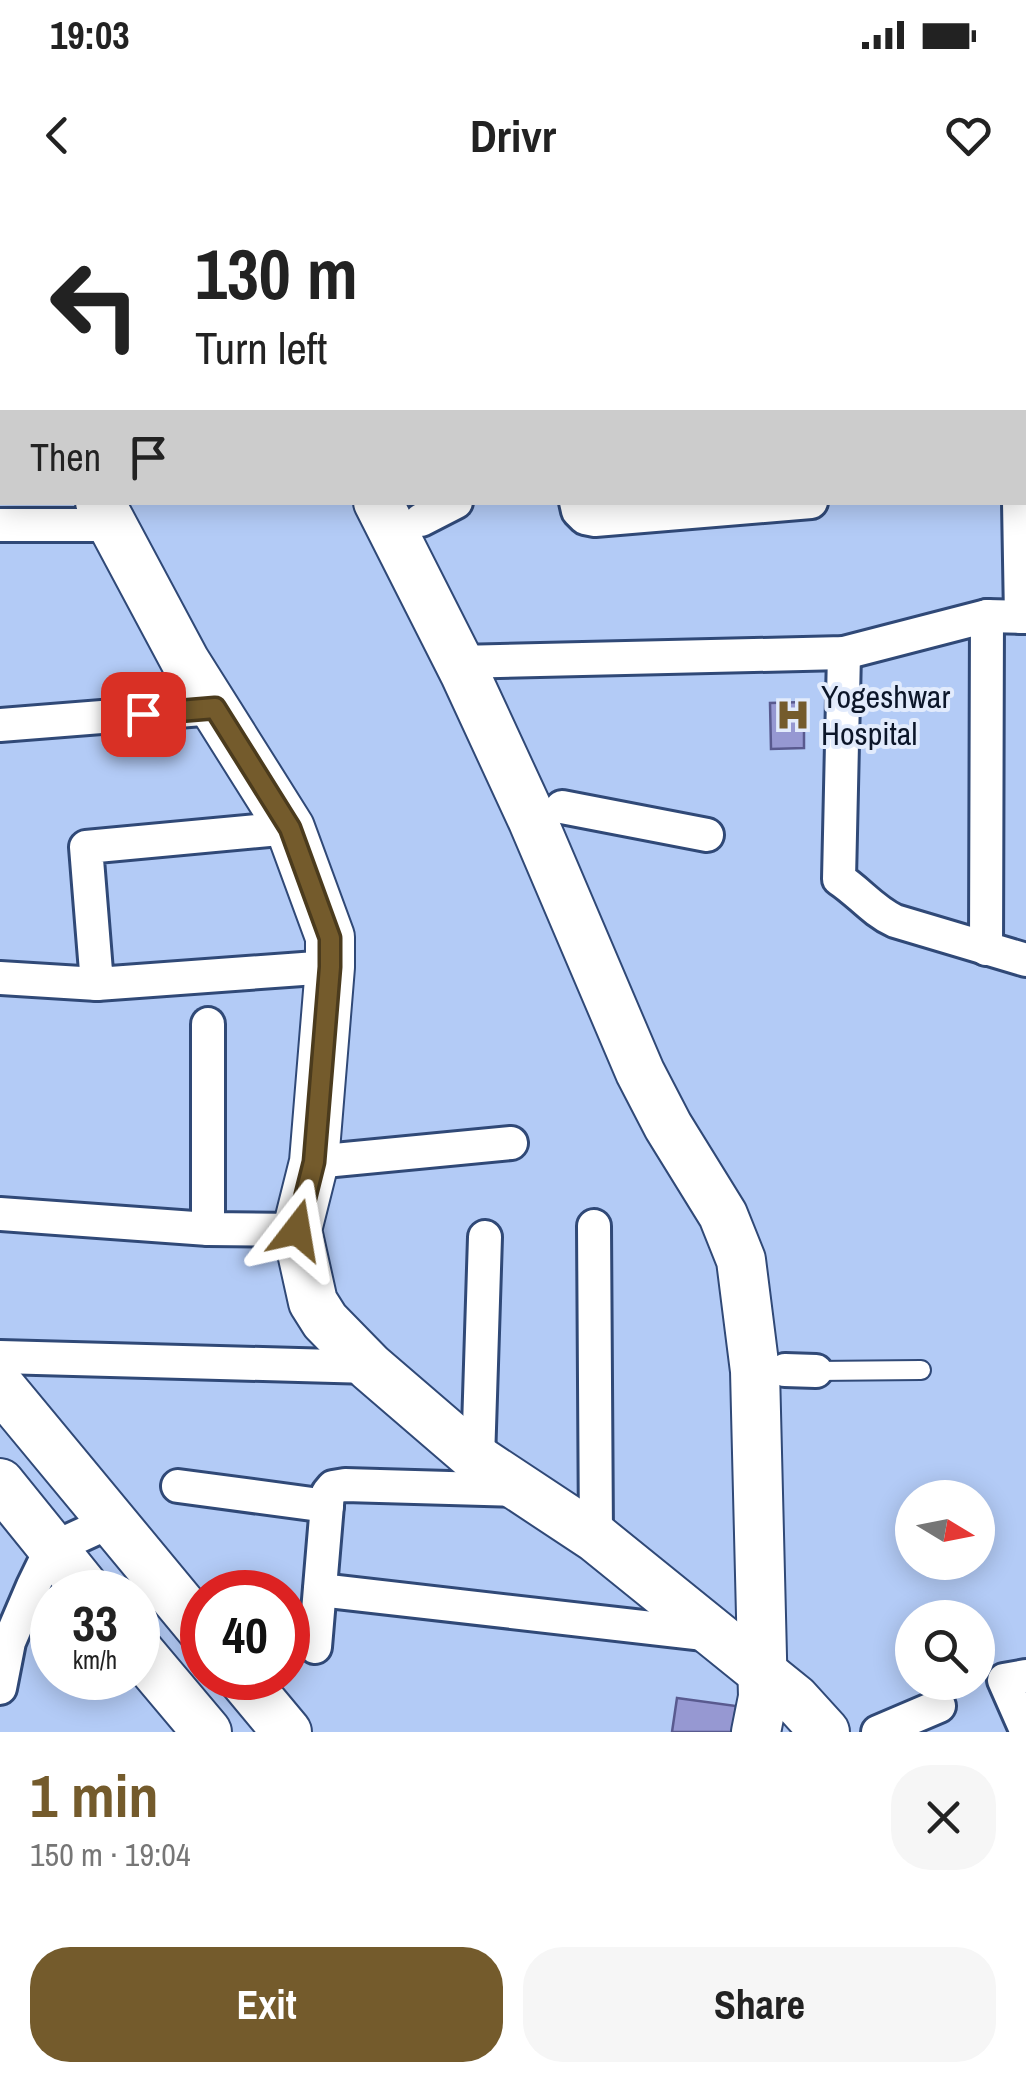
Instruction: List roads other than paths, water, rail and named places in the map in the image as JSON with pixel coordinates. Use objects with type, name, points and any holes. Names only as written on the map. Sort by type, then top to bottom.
[{"type":"street","points":[[380,505],[562,807],[670,1058],[683,1118],[741,1260],[793,1709]]},
{"type":"street","points":[[577,505],[585,518],[595,520],[776,505]]},
{"type":"street","points":[[476,661],[844,653],[987,616],[1024,618],[1019,505]]},
{"type":"street","points":[[430,508],[476,661],[540,838],[640,1072],[752,1200],[773,1252],[800,1371],[793,1709]]},
{"type":"street","points":[[0,525],[105,514],[185,661],[290,828],[330,938],[314,1162],[297,1230],[313,1302],[325,1321],[370,1367],[478,1460],[596,1538],[717,1635],[793,1709]]},
{"type":"street","points":[[986,949],[987,616]]},
{"type":"street","points":[[844,653],[840,879],[880,914],[894,921],[1026,960]]},
{"type":"street","points":[[0,724],[215,708]]},
{"type":"street","points":[[562,807],[706,835]]},
{"type":"street","points":[[97,984],[86,847],[290,828]]},
{"type":"street","points":[[0,978],[97,984],[330,967]]},
{"type":"street","points":[[208,1024],[208,1229]]},
{"type":"street","points":[[314,1162],[511,1143]]},
{"type":"street","points":[[0,1214],[208,1229],[297,1230]]},
{"type":"street","points":[[594,1226],[596,1538]]},
{"type":"street","points":[[478,1460],[486,1237]]},
{"type":"street","points":[[0,1357],[370,1367]]},
{"type":"street","points":[[0,1386],[180,1603]]},
{"type":"street","points":[[0,1483],[69,1570]]},
{"type":"street","points":[[178,1486],[327,1506]]},
{"type":"street","points":[[315,1647],[328,1493],[333,1486],[525,1490]]},
{"type":"street","points":[[0,1688],[9,1642],[51,1549],[112,1521]]},
{"type":"street","points":[[320,1590],[717,1635]]},
{"type":"street","points":[[160,1676],[207,1732]]},
{"type":"street","points":[[1026,1676],[1004,1680],[1026,1730]]},
{"type":"street","points":[[756,1732],[763,1697],[793,1709]]},
{"type":"street","points":[[260,1700],[287,1732]]},
{"type":"street","points":[[878,1732],[938,1706]]},
{"type":"lane","points":[[800,1371],[921,1370]]},
{"type":"place","name":"Yogeshwar Hospital","points":[[793,715]]}]
